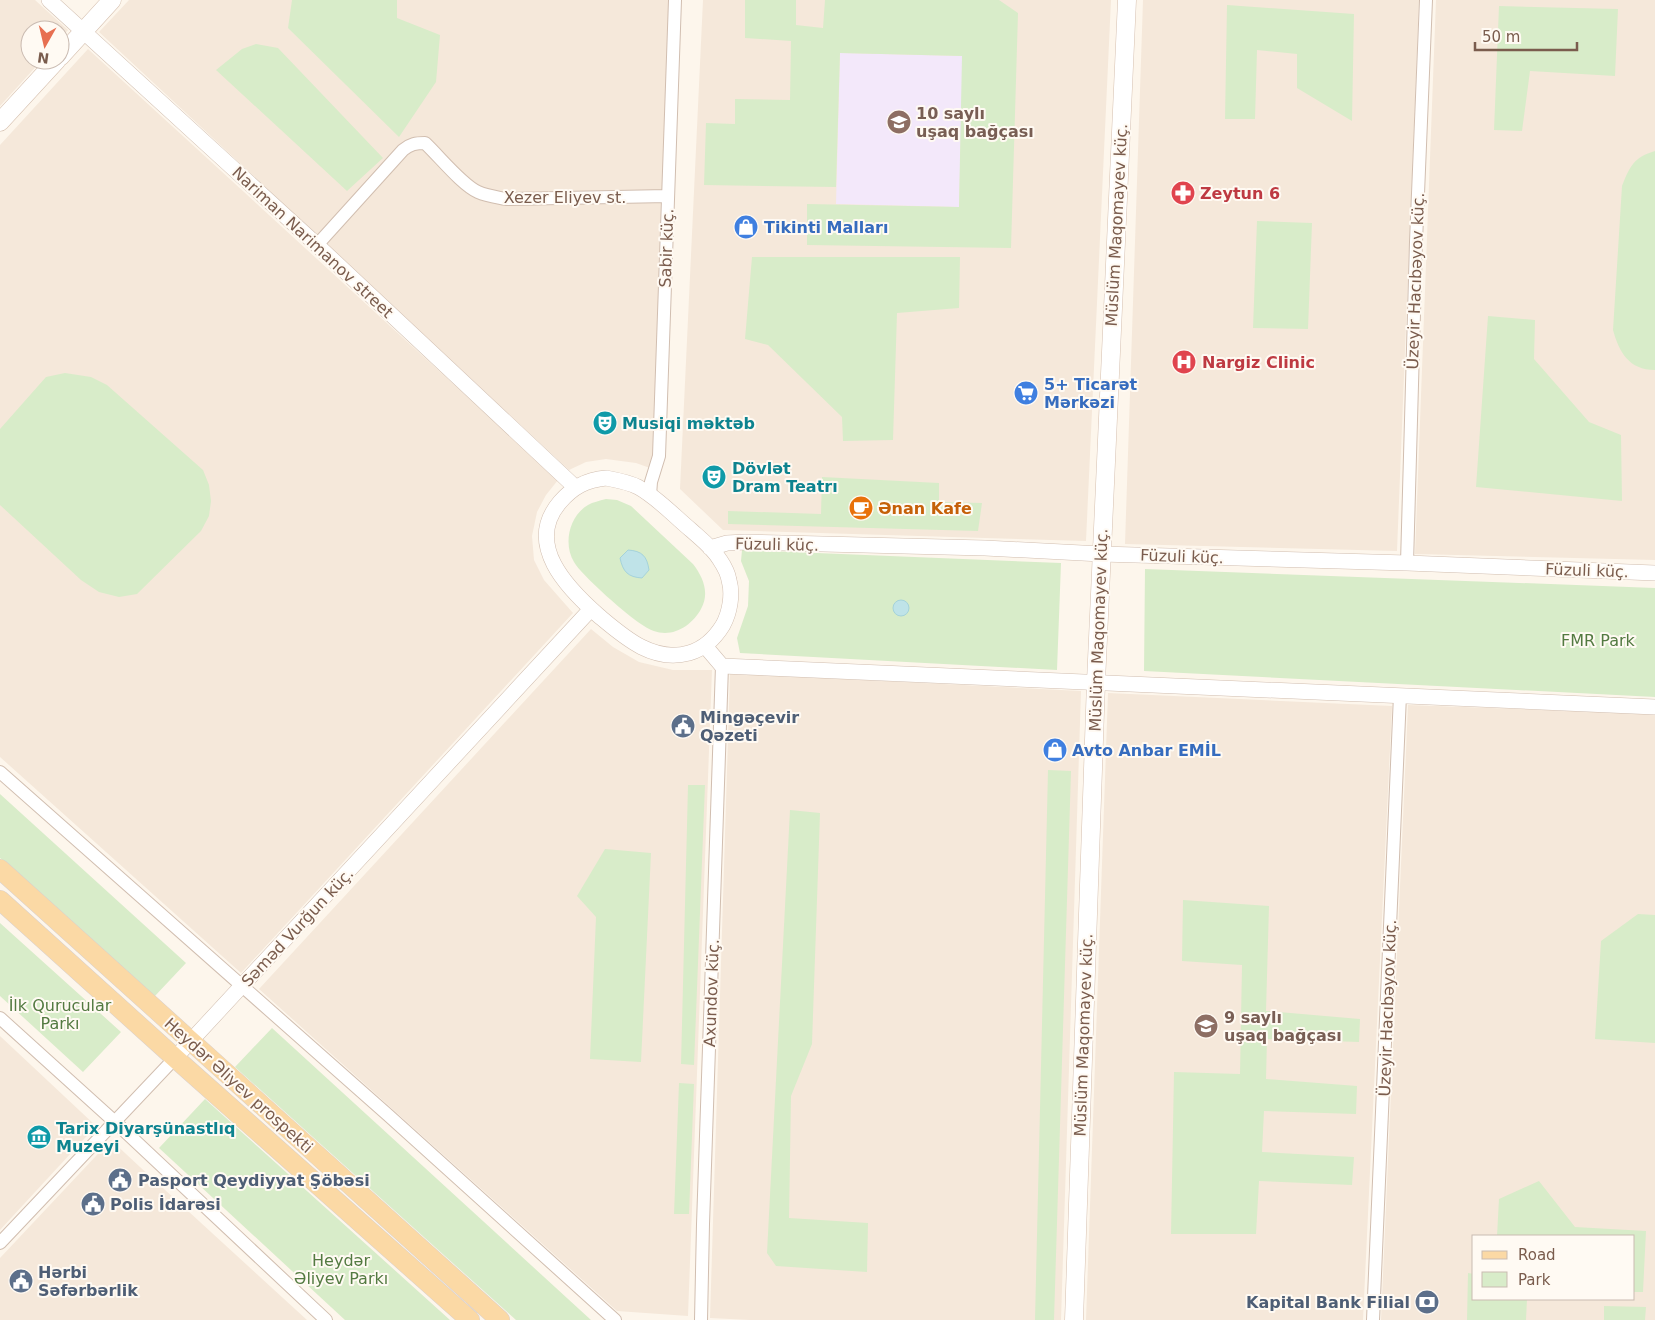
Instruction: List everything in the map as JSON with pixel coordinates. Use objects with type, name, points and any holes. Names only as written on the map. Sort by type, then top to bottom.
[{"type":"main road","points":[[70,46],[112,0]]},
{"type":"main road","name":"Müslüm Maqomayev küç.","points":[[1074,1320],[1101,554],[1127,0]]},
{"type":"main road","points":[[0,122],[48,70]]},
{"type":"main road","name":"Heydər Əliyev prospekti","points":[[0,869],[500,1320]]},
{"type":"main road","name":"Heydər Əliyev prospekti","points":[[0,900],[470,1320]]},
{"type":"street","name":"Nariman Narimanov street","points":[[49,0],[317,245],[576,487]]},
{"type":"street","name":"Sabir küç.","points":[[650,495],[651,482],[658,456],[675,0]]},
{"type":"street","name":"Üzeyir Hacıbəyov küç.","points":[[1406,563],[1426,0]]},
{"type":"street","name":"Xezer Eliyev st.","points":[[317,245],[402,150],[408,145],[417,143],[425,143],[468,186],[477,192],[490,196],[506,199],[668,196]]},
{"type":"street","points":[[595,479],[610,479],[633,485],[650,495],[720,558],[725,568],[730,589],[729,607],[720,628],[705,646],[686,654],[664,655],[650,651],[626,638],[590,609],[567,586],[558,573],[548,550],[548,529],[554,509],[576,487],[595,479]]},
{"type":"street","name":"Füzuli küç.","points":[[710,548],[727,543],[745,542],[985,548],[1101,554],[1655,573]]},
{"type":"street","name":"Səməd Vurğun küç.","points":[[0,1243],[242,987],[590,609]]},
{"type":"street","points":[[705,646],[722,666],[1655,707]]},
{"type":"street","name":"Axundov küç.","points":[[701,1320],[702,1224],[722,666]]},
{"type":"street","name":"Üzeyir Hacıbəyov küç.","points":[[1373,1320],[1400,696]]},
{"type":"street","points":[[0,772],[388,1115],[615,1320]]},
{"type":"street","points":[[0,1018],[115,1122],[326,1320]]},
{"type":"shaded area","points":[[0,0],[35,0],[57,20],[20,20],[20,70],[33,70],[0,106]]},
{"type":"shaded area","points":[[129,0],[681,0],[661,472],[636,463],[606,459],[586,462],[569,470],[99,32]]},
{"type":"shaded area","points":[[703,0],[1111,0],[1086,541],[723,530],[680,489]]},
{"type":"shaded area","points":[[1143,0],[1419,0],[1397,551],[1125,544]]},
{"type":"shaded area","points":[[1436,0],[1655,0],[1655,560],[1415,554]]},
{"type":"shaded area","points":[[88,49],[558,480],[546,495],[537,512],[532,536],[534,560],[544,580],[573,613],[241,973],[0,757],[0,145]]},
{"type":"shaded area","name":"10 saylı uşaq bağçası","points":[[840,53],[963,56],[959,207],[836,204]]},
{"type":"shaded area","points":[[591,629],[613,647],[639,662],[673,670],[712,670],[688,1316],[617,1311],[259,989]]},
{"type":"shaded area","points":[[730,673],[1081,691],[1061,1320],[750,1320],[710,1318]]},
{"type":"shaded area","points":[[1108,693],[1392,706],[1363,1320],[1086,1320]]},
{"type":"shaded area","points":[[1408,705],[1655,714],[1655,1320],[1381,1320]]},
{"type":"shaded area","points":[[0,1036],[96,1126],[0,1230]]},
{"type":"shaded area","points":[[111,1140],[307,1320],[0,1320],[0,1258]]},
{"type":"green space","points":[[292,0],[397,0],[397,18],[440,35],[436,82],[399,137],[288,28]]},
{"type":"green space","points":[[745,0],[796,0],[796,25],[823,28],[825,0],[999,0],[1018,13],[1011,248],[807,245],[807,204],[959,207],[962,56],[840,53],[836,187],[704,185],[706,123],[735,124],[735,99],[790,100],[791,41],[745,38]]},
{"type":"green space","points":[[1227,5],[1354,14],[1352,121],[1297,88],[1297,54],[1257,50],[1255,119],[1225,119]]},
{"type":"green space","points":[[1499,6],[1618,9],[1615,76],[1530,71],[1522,131],[1494,130]]},
{"type":"green space","points":[[256,44],[278,48],[383,158],[347,191],[216,70],[242,49]]},
{"type":"green space","points":[[1655,151],[1655,370],[1638,367],[1626,358],[1618,346],[1613,330],[1622,186],[1637,159]]},
{"type":"green space","points":[[1257,221],[1312,223],[1308,329],[1253,328]]},
{"type":"green space","points":[[752,257],[960,257],[959,308],[897,313],[893,440],[843,441],[842,417],[768,345],[745,339]]},
{"type":"green space","points":[[1488,316],[1535,320],[1534,359],[1589,422],[1621,435],[1622,501],[1476,487]]},
{"type":"green space","points":[[65,373],[91,377],[107,385],[203,470],[209,485],[211,501],[209,516],[201,531],[137,594],[119,597],[99,592],[81,580],[0,505],[0,429],[46,377]]},
{"type":"green space","points":[[822,477],[939,483],[939,502],[982,503],[978,531],[728,524],[728,511],[821,514]]},
{"type":"green space","points":[[606,499],[617,500],[631,506],[693,564],[700,574],[705,591],[704,603],[695,618],[686,626],[671,633],[651,630],[606,596],[574,562],[569,547],[572,523],[581,510],[588,505]]},
{"type":"green space","points":[[742,550],[1061,563],[1057,670],[740,653],[737,638],[748,606],[749,581],[741,561]]},
{"type":"green space","name":"FMR Park","points":[[1145,569],[1655,588],[1655,697],[1144,671]]},
{"type":"green space","points":[[1048,770],[1071,771],[1054,1320],[1035,1320]]},
{"type":"green space","points":[[688,785],[705,785],[694,1065],[681,1064]]},
{"type":"green space","points":[[0,794],[186,963],[154,997],[0,858]]},
{"type":"green space","points":[[790,810],[820,813],[812,1044],[791,1096],[789,1218],[868,1223],[867,1272],[776,1266],[767,1253]]},
{"type":"green space","points":[[605,849],[651,853],[641,1062],[590,1059],[596,917],[577,896]]},
{"type":"green space","points":[[1183,900],[1269,906],[1266,1011],[1360,1019],[1359,1042],[1267,1039],[1266,1079],[1357,1086],[1356,1114],[1264,1111],[1262,1152],[1354,1157],[1352,1185],[1259,1181],[1256,1234],[1171,1234],[1174,1072],[1240,1074],[1242,965],[1182,961]]},
{"type":"green space","points":[[1638,914],[1655,915],[1655,1043],[1595,1039],[1601,941]]},
{"type":"green space","name":"İlk Qurucular Parkı","points":[[0,923],[121,1032],[83,1072],[0,996]]},
{"type":"green space","points":[[272,1028],[591,1320],[516,1320],[235,1067]]},
{"type":"green space","points":[[679,1083],[694,1084],[689,1214],[674,1214]]},
{"type":"green space","name":"Heydər Əliyev Parkı","points":[[205,1099],[450,1320],[345,1320],[159,1148]]},
{"type":"green space","points":[[1539,1181],[1575,1227],[1646,1231],[1643,1292],[1635,1292],[1635,1235],[1497,1235],[1499,1199]]},
{"type":"green space","points":[[1468,1273],[1472,1274],[1472,1300],[1527,1300],[1526,1320],[1467,1320]]},
{"type":"green space","points":[[1604,1306],[1646,1307],[1645,1320],[1604,1320]]},
{"type":"water","points":[[628,550],[640,553],[647,561],[649,570],[642,578],[630,575],[623,567],[620,558]]},
{"type":"water","points":[[898,600],[904,600],[909,605],[907,614],[898,616],[893,611],[893,605]]},
{"type":"place","name":"10 saylı uşaq bağçası","points":[[899,122]]},
{"type":"place","name":"Zeytun 6","points":[[1183,193]]},
{"type":"place","name":"Tikinti Malları","points":[[746,227]]},
{"type":"place","name":"Nargiz Clinic","points":[[1184,362]]},
{"type":"place","name":"5+ Ticarət Mərkəzi","points":[[1026,393]]},
{"type":"place","name":"Musiqi məktəb","points":[[605,423]]},
{"type":"place","name":"Dövlət Dram Teatrı","points":[[714,477]]},
{"type":"place","name":"Ənan Kafe","points":[[861,508]]},
{"type":"place","name":"Mingəçevir Qəzeti","points":[[683,726]]},
{"type":"place","name":"Avto Anbar EMİL","points":[[1055,750]]},
{"type":"place","name":"9 saylı uşaq bağçası","points":[[1206,1026]]},
{"type":"place","name":"Tarix Diyarşünastlıq Muzeyi","points":[[39,1137]]},
{"type":"place","name":"Pasport Qeydiyyat Şöbəsi","points":[[120,1180]]},
{"type":"place","name":"Polis İdarəsi","points":[[93,1204]]},
{"type":"place","name":"Hərbi Səfərbərlik","points":[[21,1281]]},
{"type":"place","name":"Kapital Bank Filial","points":[[1427,1302]]}]
